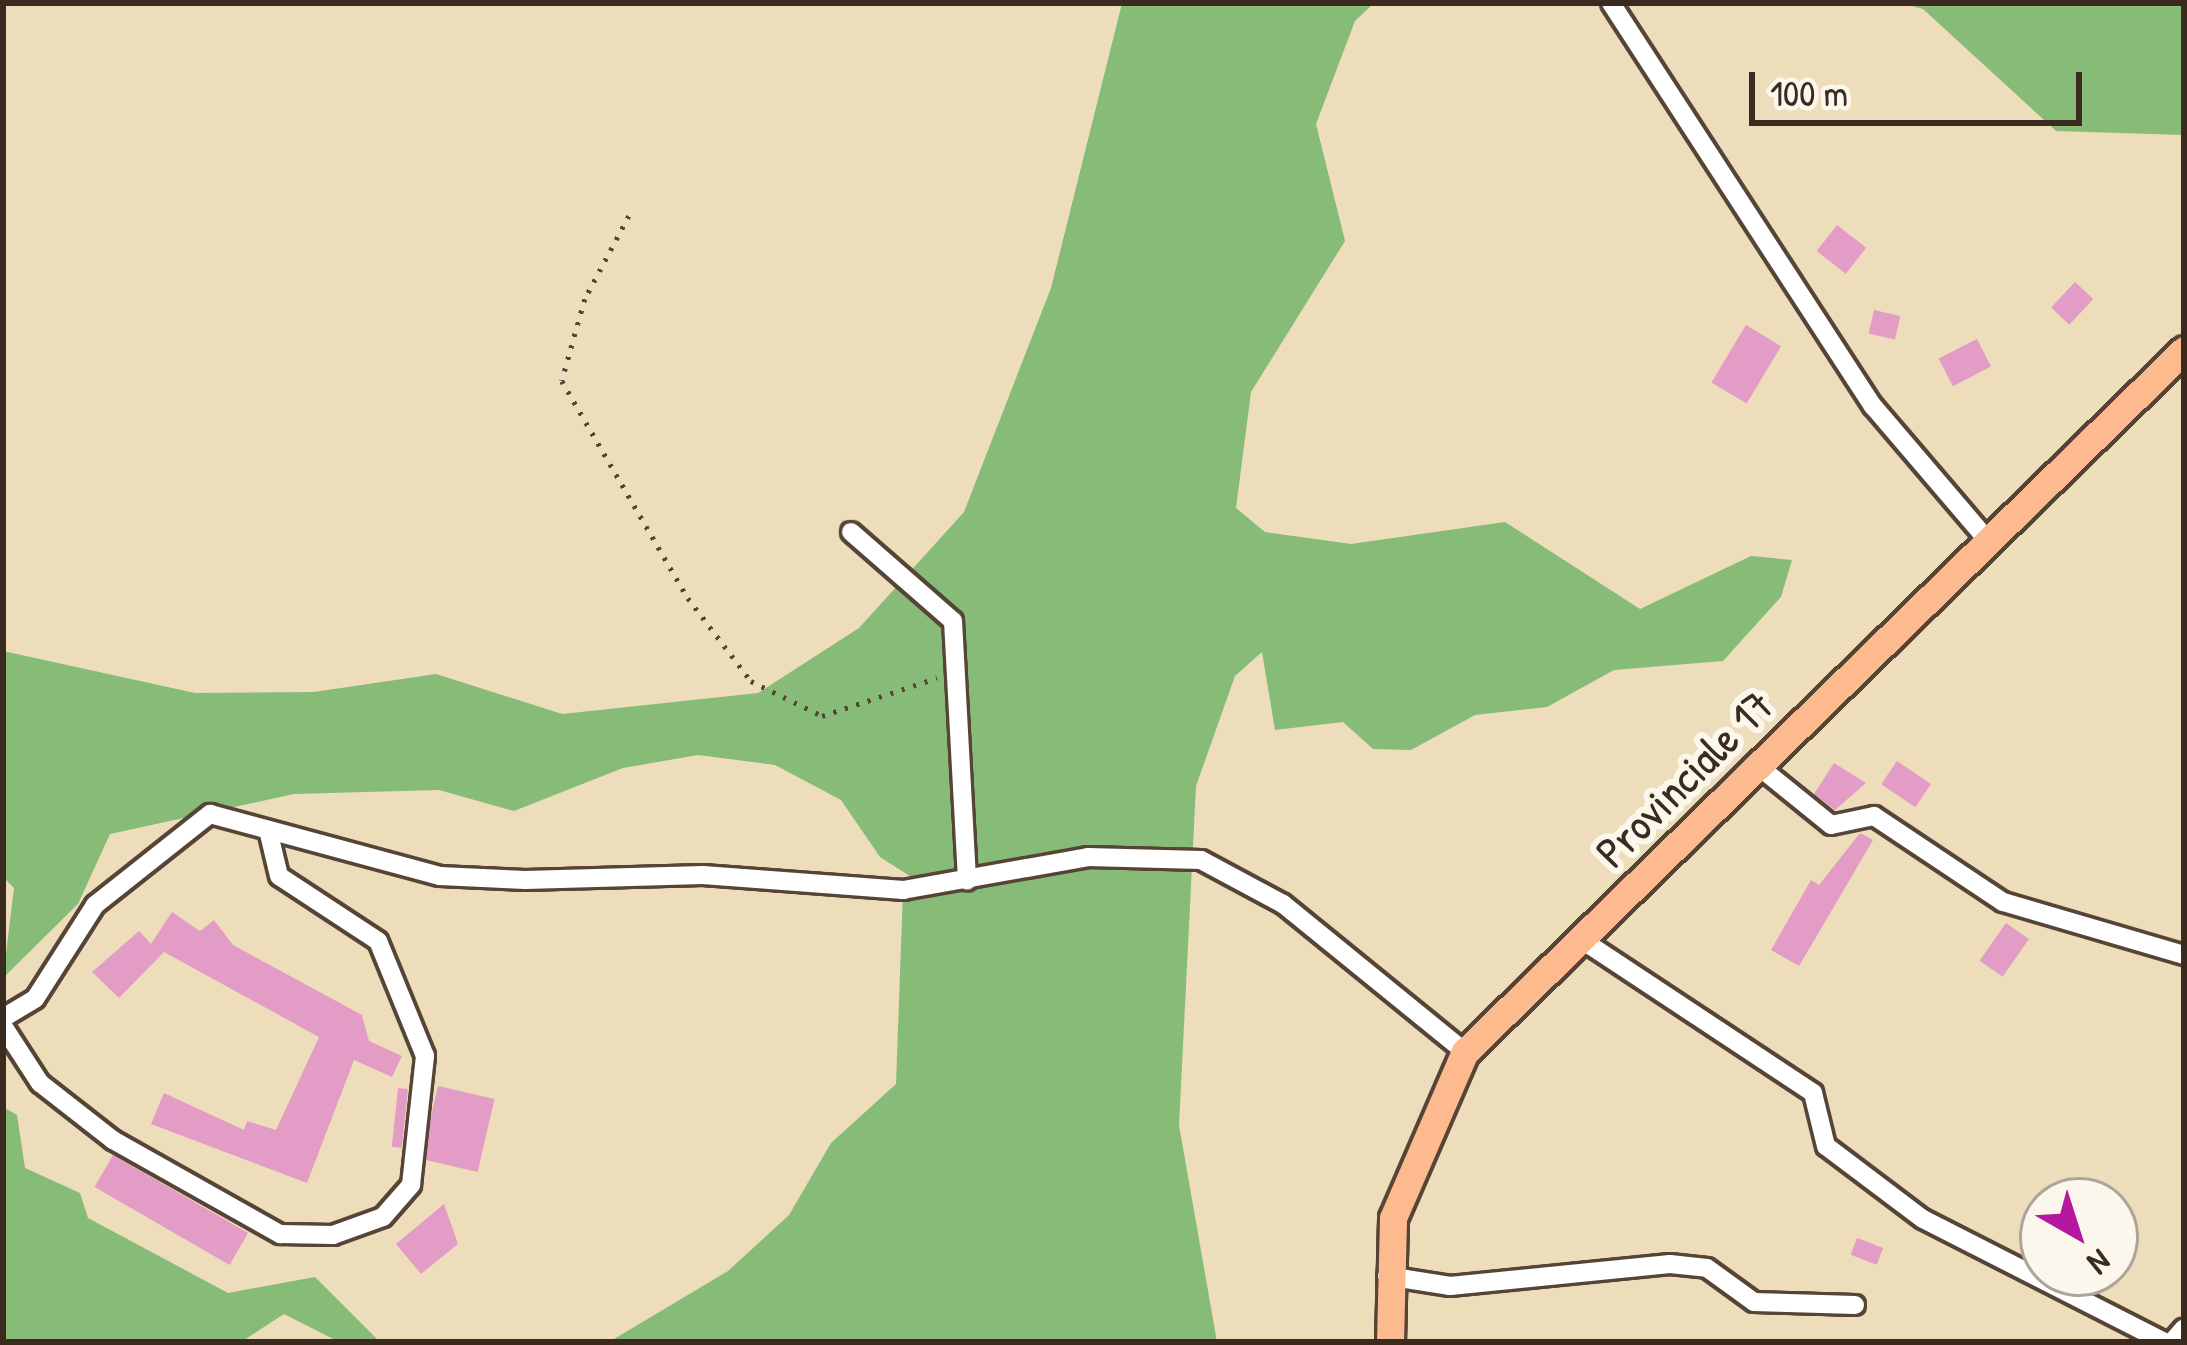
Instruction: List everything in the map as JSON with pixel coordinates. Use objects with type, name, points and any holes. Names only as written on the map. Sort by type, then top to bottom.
[{"type":"main road","name":"Provinciale 17","points":[[1390,1342],[1387,1276],[1409,1165],[1465,1052],[1984,536],[2184,350]]},
{"type":"street","points":[[1611,3],[1873,406],[1984,536]]},
{"type":"street","points":[[851,532],[952,621],[948,675],[967,881]]},
{"type":"street","points":[[1757,765],[1831,825],[1874,816],[2003,902],[2184,955]]},
{"type":"street","points":[[268,830],[279,876],[378,941],[425,1056],[411,1185],[382,1217],[333,1235],[280,1234],[113,1140],[40,1083],[3,1022],[35,999],[95,905],[191,820],[235,817],[440,876],[703,875],[903,890],[1088,857],[1201,860],[1283,904],[1465,1052]]},
{"type":"street","points":[[1582,940],[1814,1093],[1826,1146],[1923,1219],[2168,1342],[2184,1328]]},
{"type":"street","points":[[1387,1276],[1450,1286],[1670,1264],[1707,1268],[1754,1302],[1855,1305]]},
{"type":"path","points":[[629,216],[585,299],[562,381],[688,598],[751,681],[822,716],[948,675]]},
{"type":"green space","points":[[1122,3],[1374,3],[1355,21],[1316,124],[1345,241],[1251,392],[1236,508],[1265,532],[1351,544],[1505,522],[1640,609],[1751,556],[1792,560],[1781,597],[1723,661],[1614,670],[1547,707],[1475,715],[1411,750],[1373,749],[1343,722],[1275,730],[1262,652],[1235,676],[1196,786],[1179,1125],[1217,1342],[609,1342],[728,1271],[789,1215],[831,1143],[896,1084],[903,890],[913,878],[880,857],[841,800],[775,765],[698,755],[623,768],[514,811],[439,790],[294,794],[110,834],[78,904],[3,978],[14,888],[3,877],[3,651],[195,693],[314,692],[436,674],[562,714],[758,693],[859,628],[964,512],[1051,288]]},
{"type":"green space","points":[[1901,3],[2184,3],[2184,135],[2056,131],[1923,9]]},
{"type":"green space","points":[[3,1107],[17,1115],[25,1168],[80,1193],[88,1218],[228,1293],[315,1277],[380,1342],[339,1342],[284,1314],[241,1342],[3,1342]]},
{"type":"building","points":[[1837,225],[1866,248],[1846,274],[1817,251]]},
{"type":"building","points":[[2075,282],[2093,299],[2069,325],[2051,308]]},
{"type":"building","points":[[1874,310],[1900,316],[1895,339],[1869,333]]},
{"type":"building","points":[[1746,325],[1781,346],[1747,404],[1711,382]]},
{"type":"building","points":[[1977,339],[1991,367],[1953,386],[1939,359]]},
{"type":"building","points":[[1897,761],[1931,784],[1915,807],[1881,784]]},
{"type":"building","points":[[1834,763],[1866,783],[1835,810],[1814,794]]},
{"type":"building","points":[[1860,833],[1873,840],[1799,966],[1771,950],[1811,880],[1819,885]]},
{"type":"building","points":[[172,912],[200,931],[214,920],[233,945],[362,1015],[369,1041],[402,1056],[392,1077],[354,1060],[307,1183],[151,1124],[164,1093],[244,1130],[247,1121],[276,1130],[319,1037],[164,952],[119,998],[92,972],[139,931],[151,944]]},
{"type":"building","points":[[2006,923],[2029,939],[2003,977],[1980,961]]},
{"type":"building","points":[[438,1086],[495,1099],[478,1172],[421,1159]]},
{"type":"building","points":[[398,1088],[408,1089],[402,1148],[392,1147]]},
{"type":"building","points":[[113,1155],[248,1233],[230,1265],[94,1187]]},
{"type":"building","points":[[444,1204],[458,1244],[421,1274],[396,1244]]},
{"type":"building","points":[[1857,1238],[1883,1248],[1877,1265],[1851,1255]]}]
